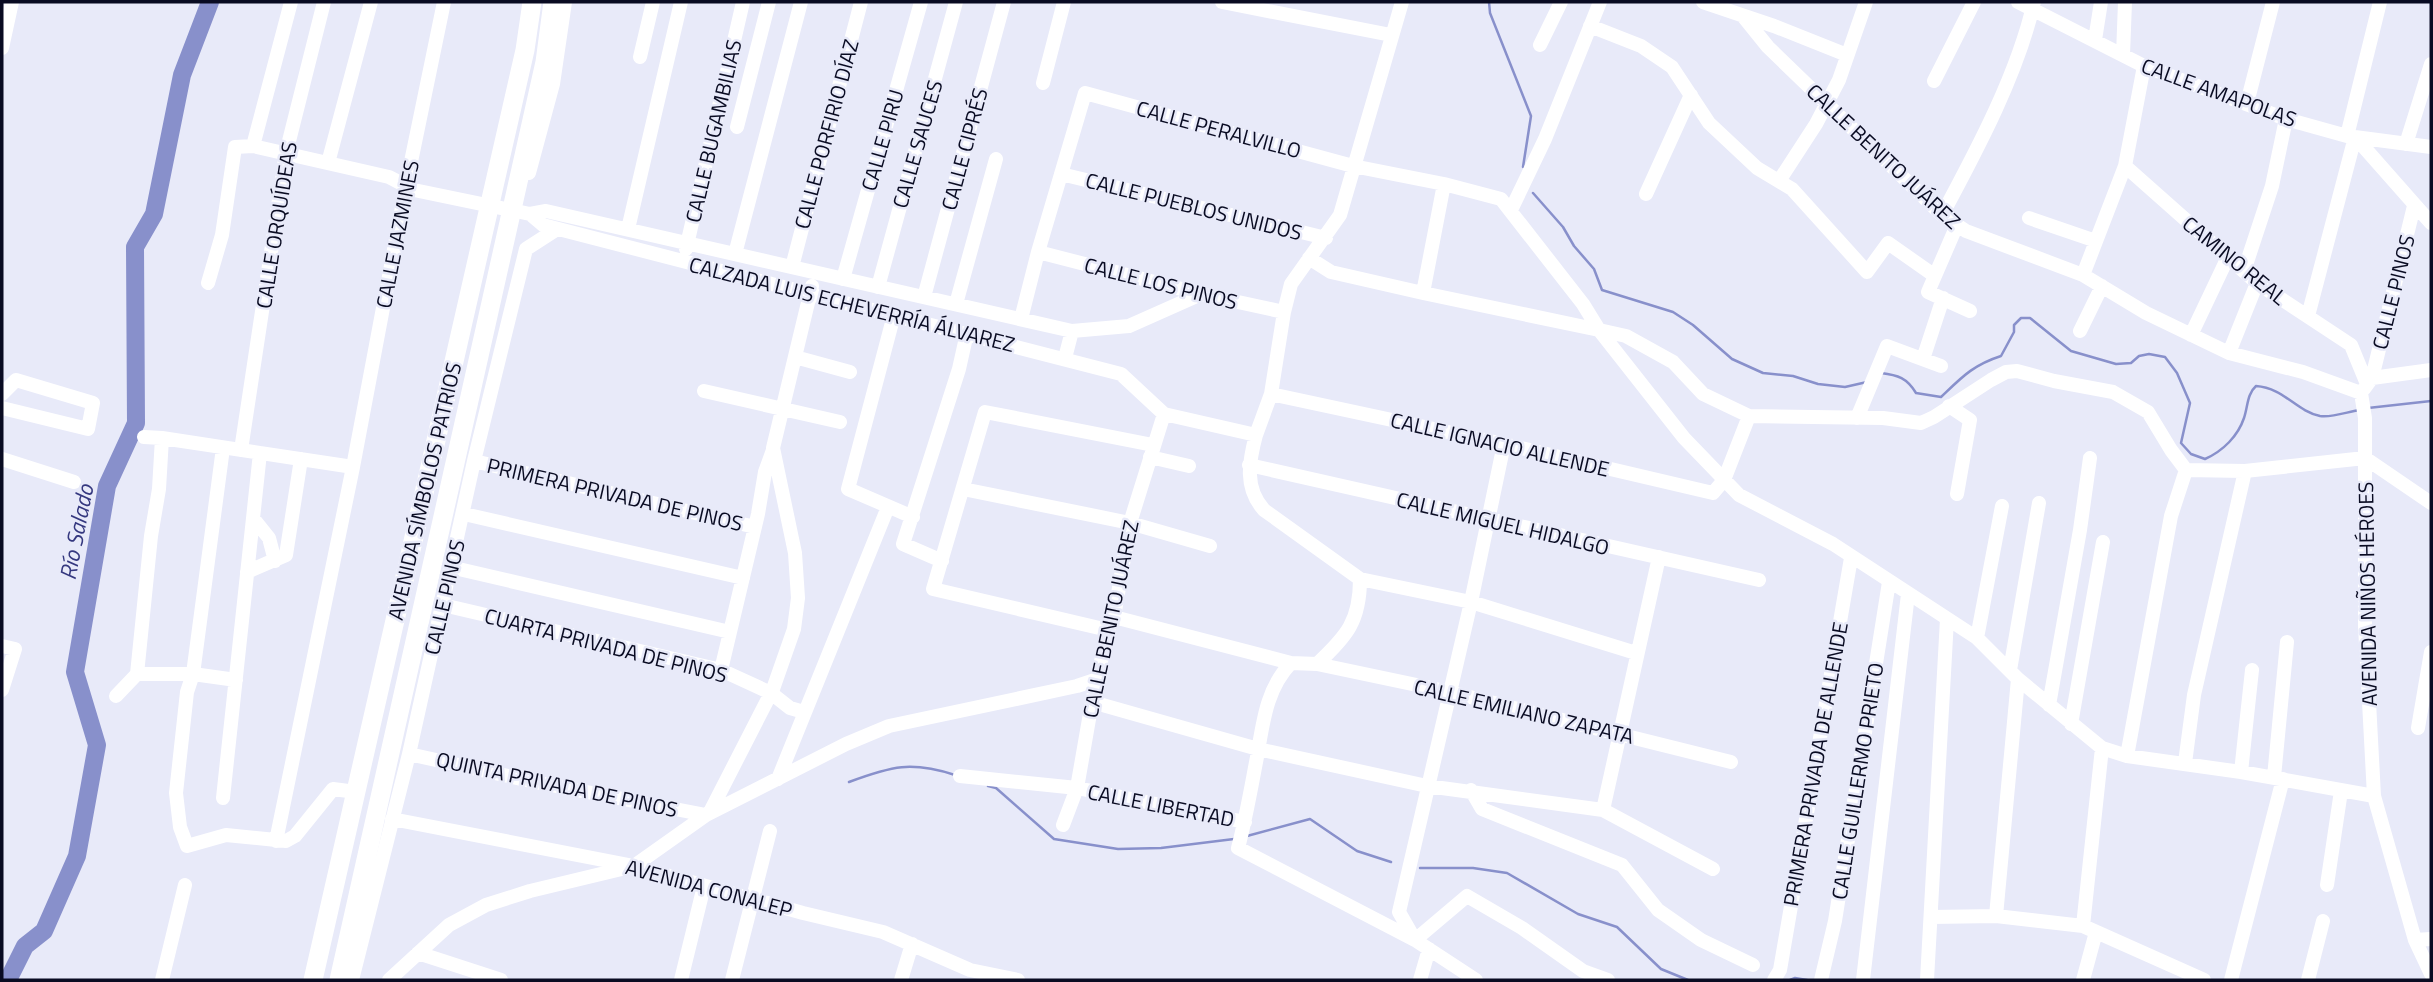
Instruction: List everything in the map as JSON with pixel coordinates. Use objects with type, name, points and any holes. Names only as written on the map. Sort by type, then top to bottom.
[{"type":"highway","name":"AVENIDA SÍMBOLOS PATRIOS","points":[[313,980],[525,50],[532,2]]},
{"type":"highway","name":"AVENIDA SÍMBOLOS PATRIOS","points":[[339,980],[370,875],[521,213],[517,188],[545,62],[553,2]]},
{"type":"street","points":[[2,48],[12,2]]},
{"type":"street","points":[[253,146],[291,2]]},
{"type":"street","name":"CALLE ORQUÍDEAS","points":[[241,450],[286,153],[324,2]]},
{"type":"street","points":[[328,163],[371,2]]},
{"type":"street","name":"CALLE JAZMINES","points":[[276,841],[444,2]]},
{"type":"street","points":[[517,188],[529,174],[553,84],[565,2]]},
{"type":"street","points":[[640,57],[653,2]]},
{"type":"street","points":[[628,229],[681,2]]},
{"type":"street","name":"CALLE BUGAMBILIAS","points":[[684,261],[743,2]]},
{"type":"street","points":[[737,127],[769,2]]},
{"type":"street","points":[[735,254],[802,2]]},
{"type":"street","name":"CALLE PORFIRIO DÍAZ","points":[[792,267],[861,2]]},
{"type":"street","name":"CALLE PIRU","points":[[843,279],[921,2]]},
{"type":"street","name":"CALLE SAUCES","points":[[878,287],[956,2]]},
{"type":"street","name":"CALLE CIPRÉS","points":[[924,297],[1003,2]]},
{"type":"street","points":[[1043,83],[1064,2]]},
{"type":"street","points":[[1222,2],[1391,35]]},
{"type":"street","points":[[1402,2],[1340,215],[1291,284],[1271,394],[1256,435],[1249,465],[1255,500],[1264,510],[1360,579],[1471,602],[1636,653]]},
{"type":"street","points":[[1540,45],[1561,2]]},
{"type":"street","points":[[1600,2],[1545,139],[1511,210],[1583,304],[1599,330],[1684,438],[1724,480],[1739,495],[1833,544],[1976,638],[2014,675],[2102,748],[2127,756],[2185,762],[2374,796]]},
{"type":"street","points":[[1703,2],[1847,55]]},
{"type":"street","points":[[1779,181],[1816,124],[1839,80],[1866,2]]},
{"type":"street","points":[[1934,81],[1974,2]]},
{"type":"street","name":"CALLE AMAPOLAS","points":[[2018,2],[2033,6],[2144,66],[2286,119],[2351,137],[2431,147]]},
{"type":"street","points":[[2095,40],[2101,2]]},
{"type":"street","points":[[2123,55],[2126,2]]},
{"type":"street","points":[[2246,103],[2273,2]]},
{"type":"street","points":[[2308,316],[2380,2]]},
{"type":"street","points":[[1942,215],[1983,139],[2021,45],[2033,6]]},
{"type":"street","name":"CALLE BENITO JUÁREZ","points":[[1743,16],[1768,47],[1942,215],[1966,232],[2083,275],[2146,313],[2229,354],[2366,388],[2431,370]]},
{"type":"street","points":[[1590,26],[1651,51],[1672,67],[1709,123],[1757,168],[1792,189],[1867,272],[1888,243],[1935,276]]},
{"type":"street","points":[[2406,144],[2431,64]]},
{"type":"street","points":[[2083,275],[2125,166],[2144,66]]},
{"type":"street","name":"CALLE PERALVILLO","points":[[1061,174],[1086,93],[1353,166],[1444,184],[1501,199],[1511,210]]},
{"type":"street","points":[[1646,194],[1691,96]]},
{"type":"street","points":[[2244,271],[2272,186],[2286,119]]},
{"type":"street","points":[[2351,137],[2431,223]]},
{"type":"street","name":"CALZADA LUIS ECHEVERRÍA ÁLVAREZ","points":[[208,284],[222,234],[235,147],[253,146],[389,177],[414,190],[521,213],[557,229],[1121,374],[1164,414]]},
{"type":"street","points":[[956,304],[996,159]]},
{"type":"street","name":"CAMINO REAL","points":[[2125,166],[2258,283],[2351,345],[2366,388]]},
{"type":"street","points":[[1021,319],[1061,174]]},
{"type":"street","name":"CALLE PUEBLOS UNIDOS","points":[[1061,174],[1326,238]]},
{"type":"street","points":[[1423,293],[1444,184]]},
{"type":"street","name":"CALLE PINOS","points":[[2366,388],[2414,206]]},
{"type":"street","name":"CALZADA LUIS ECHEVERRÍA ÁLVAREZ","points":[[521,213],[546,211],[1072,331],[1129,326],[1201,294]]},
{"type":"street","points":[[2029,218],[2096,241]]},
{"type":"street","points":[[1956,225],[1928,292],[1970,311]]},
{"type":"street","name":"CALLE PINOS","points":[[352,980],[370,875],[392,819],[464,514],[458,494],[474,461],[526,249],[557,229]]},
{"type":"street","name":"CALLE LOS PINOS","points":[[1038,252],[1201,294],[1284,312]]},
{"type":"street","points":[[2191,335],[2228,257]]},
{"type":"street","points":[[1309,258],[1331,272],[1626,336],[1673,362],[1703,394],[1749,416],[1859,411],[1883,418],[1921,423],[2006,372],[2017,370],[2054,381],[2113,392],[2148,412],[2186,470]]},
{"type":"street","points":[[721,670],[755,527],[765,472],[816,272]]},
{"type":"street","points":[[2229,354],[2258,283]]},
{"type":"street","points":[[2080,331],[2102,286]]},
{"type":"street","points":[[1923,359],[1943,298]]},
{"type":"street","points":[[894,315],[848,489],[913,517]]},
{"type":"street","points":[[1065,358],[1072,331]]},
{"type":"street","points":[[942,561],[903,544],[959,369],[967,333]]},
{"type":"street","points":[[1859,411],[1887,346],[1941,366]]},
{"type":"street","points":[[795,358],[849,372]]},
{"type":"street","points":[[2,394],[16,380],[93,402],[88,429],[2,408]]},
{"type":"street","name":"AVENIDA NIÑOS HÉROES","points":[[2366,388],[2365,626],[2374,796],[2416,940],[2431,974]]},
{"type":"street","points":[[704,391],[839,422]]},
{"type":"street","name":"CALLE IGNACIO ALLENDE","points":[[1271,394],[1504,444],[1713,493],[1724,480]]},
{"type":"street","points":[[1949,406],[1970,419],[1957,494]]},
{"type":"street","points":[[1189,466],[1152,451],[985,412],[933,589],[1111,623],[1291,663]]},
{"type":"street","points":[[1164,414],[1256,435]]},
{"type":"street","name":"CALLE BENITO JUÁREZ","points":[[1063,825],[1077,788],[1092,702],[1111,623],[1130,523],[1164,414]]},
{"type":"street","points":[[1724,480],[1749,416]]},
{"type":"street","points":[[144,437],[353,467]]},
{"type":"street","points":[[116,696],[137,674],[151,536],[159,489],[162,438]]},
{"type":"street","points":[[1415,940],[1398,912],[1471,602],[1504,444]]},
{"type":"street","points":[[223,448],[193,674],[187,692],[176,793],[180,827],[187,846],[226,835],[286,841],[295,836],[333,789],[356,792]]},
{"type":"street","points":[[708,813],[771,693],[794,629],[798,598],[795,553],[773,448]]},
{"type":"street","points":[[223,798],[260,453]]},
{"type":"street","points":[[1707,462],[1733,458]]},
{"type":"street","points":[[2049,705],[2090,458]]},
{"type":"street","points":[[2186,470],[2245,471],[2365,458],[2430,500]]},
{"type":"street","points":[[2,459],[74,482]]},
{"type":"street","points":[[247,572],[286,555],[301,459]]},
{"type":"street","name":"PRIMERA PRIVADA DE PINOS","points":[[474,461],[755,527]]},
{"type":"street","name":"CALLE MIGUEL HIDALGO","points":[[1249,465],[1759,580]]},
{"type":"street","points":[[2127,756],[2171,516],[2186,470]]},
{"type":"street","points":[[2185,762],[2194,695],[2245,471]]},
{"type":"street","points":[[963,489],[1130,523],[1210,546]]},
{"type":"street","points":[[1996,916],[2014,675],[2039,503]]},
{"type":"street","points":[[1976,638],[2002,506]]},
{"type":"street","points":[[778,779],[888,507]]},
{"type":"street","points":[[464,514],[743,578]]},
{"type":"street","points":[[253,518],[269,538],[275,561]]},
{"type":"street","points":[[2071,724],[2103,542]]},
{"type":"street","points":[[1603,810],[1659,557]]},
{"type":"street","name":"PRIMERA PRIVADA DE ALLENDE","points":[[1777,975],[1851,558]]},
{"type":"street","points":[[450,568],[730,632]]},
{"type":"street","points":[[1317,664],[1353,625],[1360,594],[1360,579]]},
{"type":"street","name":"CALLE GUILLERMO PRIETO","points":[[1821,980],[1835,921],[1889,582]]},
{"type":"street","points":[[1863,980],[1908,594]]},
{"type":"street","name":"CUARTA PRIVADA DE PINOS","points":[[443,605],[721,670],[771,693],[790,708],[804,712]]},
{"type":"street","points":[[1927,980],[1947,619]]},
{"type":"street","points":[[2231,980],[2278,778],[2287,642]]},
{"type":"street","points":[[2,646],[15,649],[2,690]]},
{"type":"street","points":[[2418,728],[2431,652]]},
{"type":"street","points":[[1291,663],[1278,676],[1263,717],[1238,848],[1415,940],[1476,980]]},
{"type":"street","name":"CALLE EMILIANO ZAPATA","points":[[1291,663],[1317,664],[1450,692],[1731,762]]},
{"type":"street","points":[[2241,772],[2252,670]]},
{"type":"street","points":[[137,674],[193,674],[236,680]]},
{"type":"street","points":[[389,980],[449,925],[486,905],[530,891],[634,866],[708,813],[846,744],[889,726],[1098,679]]},
{"type":"street","points":[[1092,702],[1258,749],[1427,786],[1603,810],[1713,869]]},
{"type":"street","points":[[2082,980],[2089,929],[2102,748]]},
{"type":"street","name":"QUINTA PRIVADA DE PINOS","points":[[408,754],[535,782],[708,813]]},
{"type":"street","name":"CALLE LIBERTAD","points":[[960,776],[1077,788],[1245,822]]},
{"type":"street","points":[[1471,790],[1482,810],[1622,864],[1658,910],[1701,940],[1753,965]]},
{"type":"street","points":[[2327,886],[2341,791]]},
{"type":"street","name":"AVENIDA CONALEP","points":[[392,819],[634,866],[883,932],[970,970],[1018,980]]},
{"type":"street","points":[[732,980],[770,831]]},
{"type":"street","points":[[162,980],[185,885]]},
{"type":"street","points":[[681,980],[704,886]]},
{"type":"street","points":[[1415,940],[1467,896],[1522,928],[1581,975],[1608,980]]},
{"type":"street","points":[[1931,917],[1996,916],[2089,929],[2204,980]]},
{"type":"street","points":[[2308,980],[2323,921]]},
{"type":"street","points":[[2416,940],[2431,939]]},
{"type":"street","points":[[901,980],[912,943]]},
{"type":"street","points":[[1420,980],[1429,949]]},
{"type":"street","points":[[418,953],[501,980]]},
{"type":"street","points":[[2423,980],[2424,960]]},
{"type":"waterway","name":"Río Salado","points":[[8,980],[25,946],[44,931],[77,856],[97,745],[75,672],[107,486],[136,423],[135,247],[154,214],[182,75],[210,2]]},
{"type":"waterway","points":[[1489,2],[1490,13],[1531,116],[1523,167]]},
{"type":"waterway","points":[[1533,193],[1563,227],[1574,246],[1594,269],[1602,290],[1673,312],[1693,325],[1732,359],[1763,373],[1845,387],[1867,382]]},
{"type":"waterway","points":[[1881,373],[1902,378],[1916,393],[1941,397],[1975,368],[2001,356],[2014,332],[2014,325],[2021,318],[2030,318],[2071,351],[2116,364],[2131,363],[2139,356],[2149,354],[2165,357],[2177,373],[2190,403],[2181,443],[2191,454],[2205,459],[2234,437],[2244,418],[2249,396],[2256,386],[2274,391],[2320,416],[2334,416],[2359,410]]},
{"type":"waterway","points":[[2368,408],[2431,401]]},
{"type":"waterway","points":[[849,782],[902,767],[926,768],[955,775]]},
{"type":"waterway","points":[[988,786],[996,788],[1054,839],[1118,849],[1161,848],[1234,839]]},
{"type":"waterway","points":[[1247,836],[1310,819],[1357,851],[1391,862]]},
{"type":"waterway","points":[[1420,868],[1473,868],[1507,873],[1578,914],[1617,927],[1661,969],[1688,980]]},
{"type":"waterway","points":[[1790,980],[1807,980]]}]
